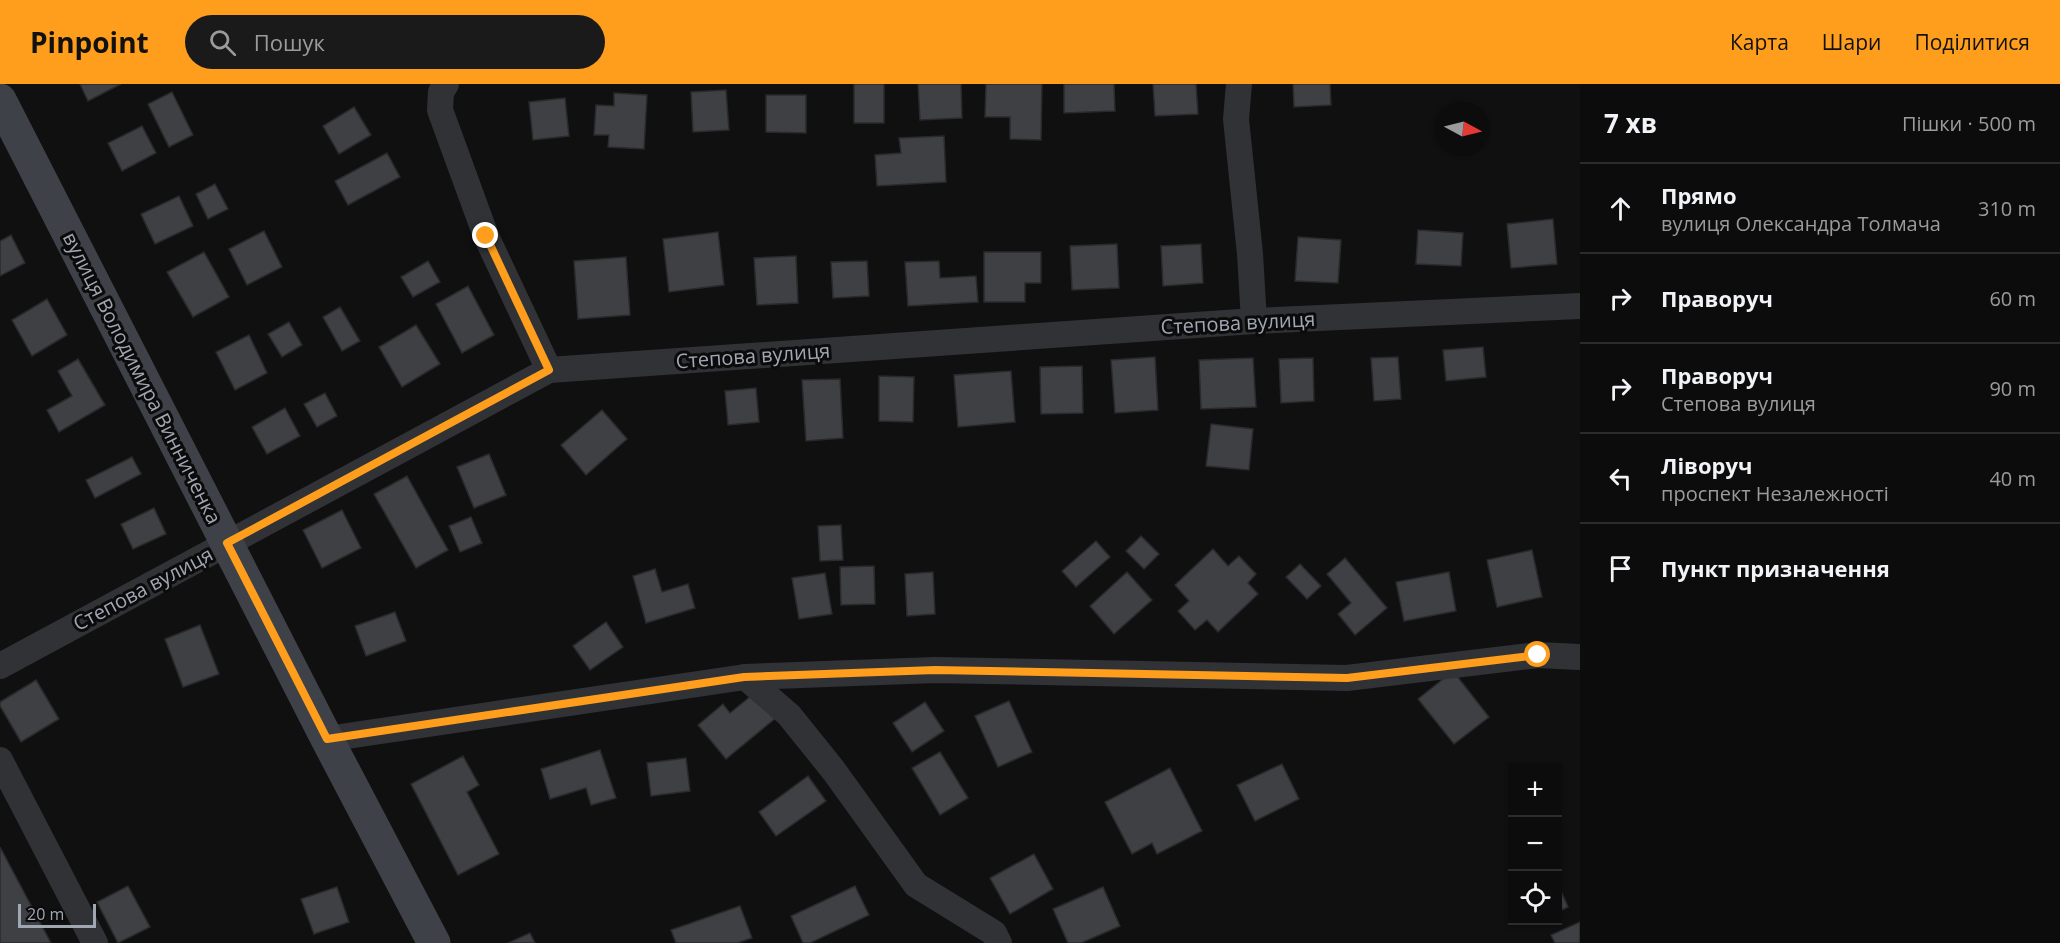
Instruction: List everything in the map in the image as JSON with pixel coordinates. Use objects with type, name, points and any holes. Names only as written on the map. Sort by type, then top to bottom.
[{"type":"main road","name":"вулиця Володимира Винниченка","points":[[0,100],[434,943]]},
{"type":"street","points":[[446,84],[441,92],[441,110],[444,121],[486,236],[549,370]]},
{"type":"street","points":[[1239,84],[1236,119],[1250,254],[1254,321]]},
{"type":"street","name":"Степова вулиця","points":[[0,666],[549,370],[1254,321],[1580,306]]},
{"type":"street","points":[[327,739],[744,677],[935,670],[1347,678],[1538,655],[1580,657]]},
{"type":"street","points":[[744,677],[789,715],[834,771],[916,885],[994,933],[999,943]]},
{"type":"street","points":[[0,760],[95,943]]},
{"type":"building","points":[[80,84],[121,84],[88,101]]},
{"type":"building","points":[[854,84],[884,84],[884,123],[854,123]]},
{"type":"building","points":[[918,84],[961,84],[962,118],[920,120]]},
{"type":"building","points":[[986,84],[1042,84],[1041,140],[1010,139],[1010,117],[985,117]]},
{"type":"building","points":[[1064,84],[1114,84],[1115,111],[1064,113]]},
{"type":"building","points":[[1153,84],[1196,84],[1198,114],[1155,116]]},
{"type":"building","points":[[1293,84],[1330,84],[1331,105],[1294,107]]},
{"type":"building","points":[[726,90],[729,130],[693,132],[691,92]]},
{"type":"building","points":[[172,92],[193,135],[169,147],[148,104]]},
{"type":"building","points":[[614,93],[647,95],[644,149],[608,147],[609,135],[594,135],[596,105],[614,106]]},
{"type":"building","points":[[766,95],[806,95],[806,133],[766,132]]},
{"type":"building","points":[[565,98],[569,136],[533,140],[529,102]]},
{"type":"building","points":[[354,107],[371,135],[339,154],[323,126]]},
{"type":"building","points":[[142,126],[156,153],[122,171],[108,143]]},
{"type":"building","points":[[944,136],[946,182],[877,186],[875,155],[901,153],[899,138]]},
{"type":"building","points":[[387,153],[400,177],[348,205],[335,181]]},
{"type":"building","points":[[215,184],[228,209],[208,219],[196,194]]},
{"type":"building","points":[[179,196],[193,226],[155,244],[141,214]]},
{"type":"building","points":[[1553,219],[1557,264],[1511,268],[1507,224]]},
{"type":"building","points":[[1418,230],[1463,233],[1461,266],[1416,264]]},
{"type":"building","points":[[264,231],[282,267],[247,285],[229,249]]},
{"type":"building","points":[[718,232],[724,285],[669,292],[663,239]]},
{"type":"building","points":[[11,235],[25,263],[0,276],[0,241]]},
{"type":"building","points":[[1298,237],[1341,240],[1338,283],[1295,281]]},
{"type":"building","points":[[1117,244],[1119,288],[1072,290],[1070,246]]},
{"type":"building","points":[[1201,244],[1203,283],[1163,286],[1161,246]]},
{"type":"building","points":[[204,252],[229,297],[193,317],[167,272]]},
{"type":"building","points":[[984,252],[1041,252],[1041,283],[1025,283],[1025,302],[984,302]]},
{"type":"building","points":[[796,256],[798,303],[757,305],[754,258]]},
{"type":"building","points":[[626,257],[630,315],[578,319],[574,261]]},
{"type":"building","points":[[428,261],[440,282],[413,297],[401,277]]},
{"type":"building","points":[[867,261],[869,296],[833,298],[831,262]]},
{"type":"building","points":[[939,261],[940,278],[976,276],[978,302],[908,306],[905,262]]},
{"type":"building","points":[[468,286],[494,335],[462,353],[436,304]]},
{"type":"building","points":[[47,299],[67,335],[32,356],[12,320]]},
{"type":"building","points":[[340,307],[360,341],[342,351],[323,317]]},
{"type":"building","points":[[289,322],[302,345],[282,357],[268,334]]},
{"type":"building","points":[[416,325],[440,364],[402,387],[379,347]]},
{"type":"building","points":[[249,335],[267,373],[235,390],[216,352]]},
{"type":"building","points":[[1483,347],[1486,377],[1446,381],[1443,350]]},
{"type":"building","points":[[1155,357],[1158,410],[1115,413],[1111,360]]},
{"type":"building","points":[[1398,357],[1401,399],[1374,401],[1371,358]]},
{"type":"building","points":[[1253,358],[1256,407],[1201,409],[1199,360]]},
{"type":"building","points":[[1313,358],[1314,401],[1281,403],[1279,359]]},
{"type":"building","points":[[78,359],[105,405],[59,432],[47,410],[72,396],[58,371]]},
{"type":"building","points":[[1082,366],[1083,413],[1041,414],[1040,367]]},
{"type":"building","points":[[1011,371],[1015,422],[958,427],[954,375]]},
{"type":"building","points":[[879,376],[914,377],[913,422],[879,421]]},
{"type":"building","points":[[840,379],[843,438],[806,441],[802,380]]},
{"type":"building","points":[[756,388],[759,422],[728,425],[725,391]]},
{"type":"building","points":[[325,393],[337,416],[317,427],[304,404]]},
{"type":"building","points":[[285,408],[300,436],[267,454],[252,427]]},
{"type":"building","points":[[602,410],[627,439],[586,475],[561,445]]},
{"type":"building","points":[[1211,424],[1253,429],[1249,470],[1206,466]]},
{"type":"building","points":[[489,454],[506,495],[474,508],[457,467]]},
{"type":"building","points":[[132,457],[141,474],[95,498],[86,480]]},
{"type":"building","points":[[407,476],[448,550],[416,568],[374,494]]},
{"type":"building","points":[[154,508],[166,534],[133,549],[121,524]]},
{"type":"building","points":[[342,510],[361,548],[322,568],[303,530]]},
{"type":"building","points":[[471,517],[482,543],[460,552],[449,526]]},
{"type":"building","points":[[841,525],[843,560],[820,561],[818,526]]},
{"type":"building","points":[[1141,536],[1159,554],[1144,569],[1126,551]]},
{"type":"building","points":[[1096,541],[1110,557],[1076,587],[1062,571]]},
{"type":"building","points":[[1213,549],[1228,566],[1239,556],[1256,574],[1248,583],[1258,594],[1218,632],[1207,620],[1195,630],[1178,611],[1189,601],[1175,585]]},
{"type":"building","points":[[1532,550],[1542,597],[1497,607],[1487,560]]},
{"type":"building","points":[[1345,558],[1387,608],[1355,635],[1338,614],[1351,603],[1327,574]]},
{"type":"building","points":[[1300,564],[1321,586],[1307,599],[1286,577]]},
{"type":"building","points":[[874,566],[875,604],[841,605],[840,567]]},
{"type":"building","points":[[655,569],[662,592],[688,584],[695,608],[646,623],[633,576]]},
{"type":"building","points":[[933,572],[935,614],[907,616],[905,574]]},
{"type":"building","points":[[1127,572],[1152,600],[1114,634],[1090,606]]},
{"type":"building","points":[[1449,572],[1456,611],[1404,621],[1396,582]]},
{"type":"building","points":[[825,573],[832,614],[799,619],[792,578]]},
{"type":"building","points":[[395,612],[406,641],[366,656],[355,626]]},
{"type":"building","points":[[606,622],[623,647],[590,670],[573,646]]},
{"type":"building","points":[[200,625],[219,674],[183,687],[165,639]]},
{"type":"building","points":[[1453,671],[1489,717],[1454,744],[1418,699]]},
{"type":"building","points":[[36,680],[59,719],[21,742],[0,706],[0,702]]},
{"type":"building","points":[[757,691],[777,717],[726,759],[698,725],[723,704],[730,713]]},
{"type":"building","points":[[1009,701],[1032,752],[998,767],[975,716]]},
{"type":"building","points":[[925,702],[944,731],[912,752],[893,723]]},
{"type":"building","points":[[600,750],[616,798],[591,805],[586,788],[550,799],[541,769]]},
{"type":"building","points":[[940,752],[968,798],[940,815],[912,768]]},
{"type":"building","points":[[463,756],[479,785],[467,792],[499,854],[458,875],[411,784]]},
{"type":"building","points":[[686,758],[690,791],[651,796],[647,763]]},
{"type":"building","points":[[1282,764],[1299,799],[1255,821],[1237,785]]},
{"type":"building","points":[[1170,768],[1202,831],[1157,854],[1152,843],[1132,854],[1105,802]]},
{"type":"building","points":[[808,776],[826,801],[776,836],[759,812]]},
{"type":"building","points":[[0,847],[51,943],[0,943]]},
{"type":"building","points":[[1034,854],[1053,889],[1010,914],[990,878]]},
{"type":"building","points":[[128,886],[150,927],[118,943],[97,902]]},
{"type":"building","points":[[855,886],[869,915],[810,943],[803,943],[791,916]]},
{"type":"building","points":[[337,887],[349,922],[314,934],[301,899]]},
{"type":"building","points":[[1103,887],[1120,926],[1081,943],[1068,943],[1053,909]]},
{"type":"building","points":[[1562,893],[1568,907],[1562,910]]},
{"type":"building","points":[[740,906],[752,938],[737,943],[676,943],[671,930]]},
{"type":"building","points":[[1580,922],[1580,943],[1555,943],[1551,935]]},
{"type":"building","points":[[530,933],[535,943],[508,943]]},
{"type":"route","points":[[486,236],[549,370],[227,543],[327,739],[744,677],[935,670],[1347,678],[1538,655]]}]
